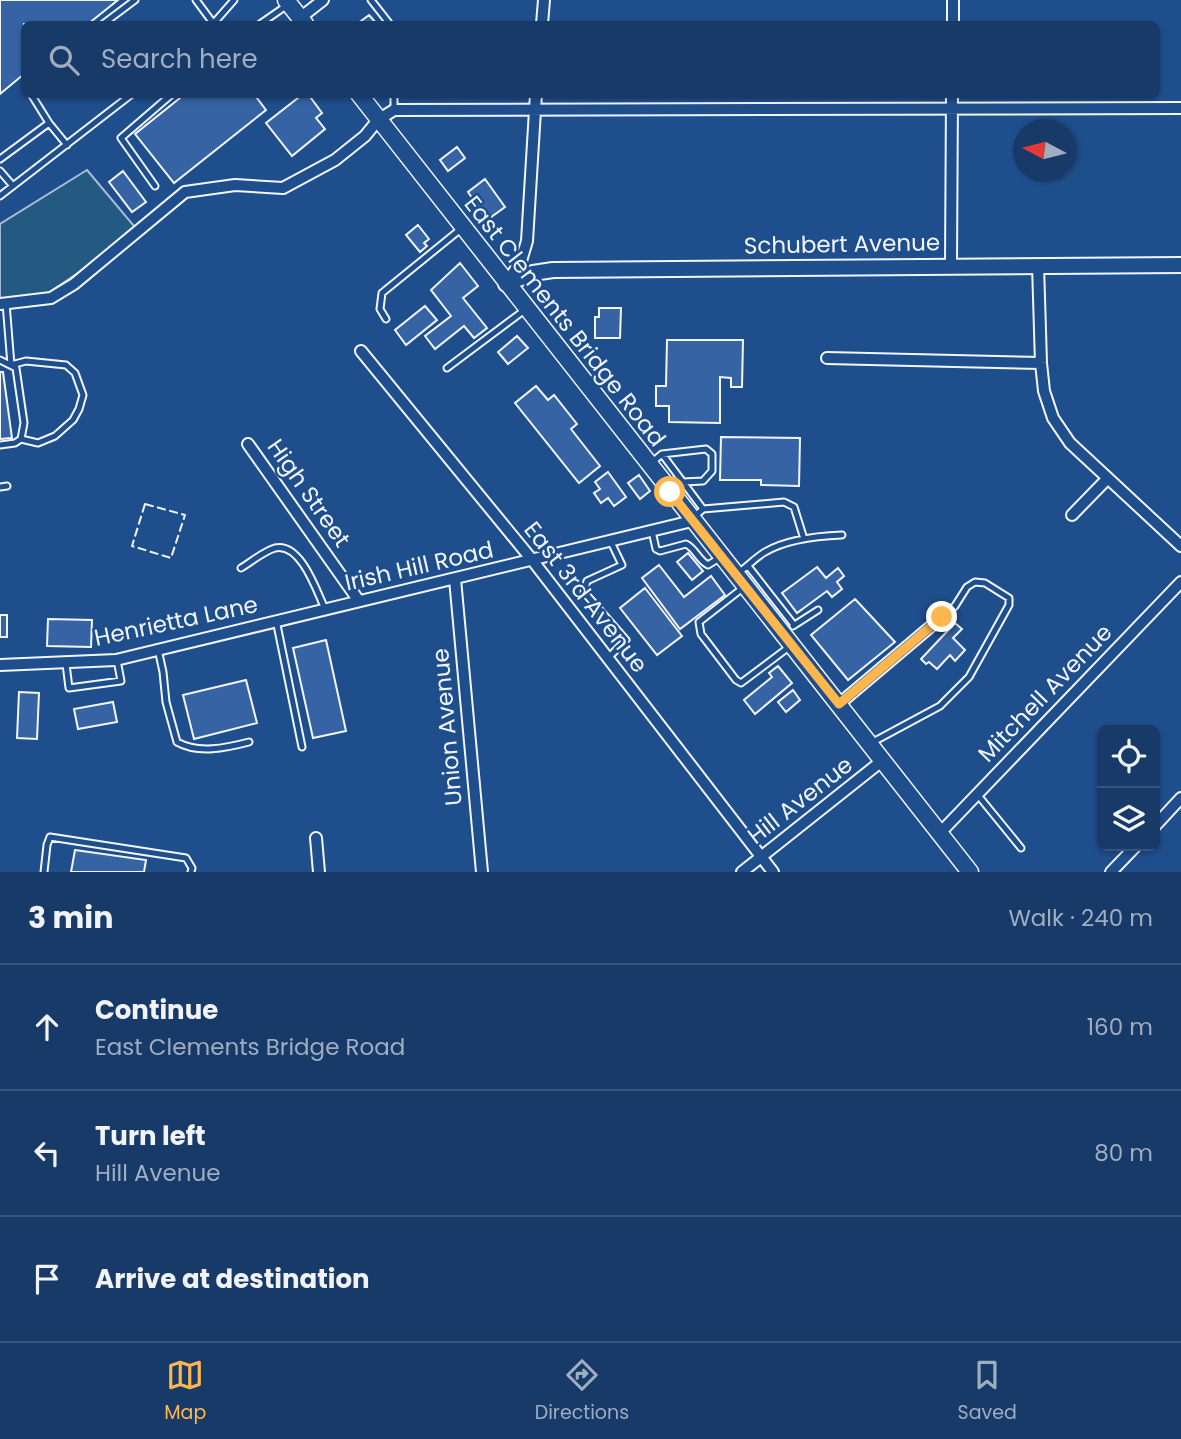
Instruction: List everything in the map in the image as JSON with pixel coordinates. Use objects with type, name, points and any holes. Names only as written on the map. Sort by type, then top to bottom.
[{"type":"main road","points":[[288,2],[302,21]]},
{"type":"main road","name":"East Clements Bridge Road","points":[[362,98],[670,492],[695,516],[721,557],[743,576],[970,872]]},
{"type":"street","points":[[302,21],[323,0]]},
{"type":"street","points":[[542,21],[544,0]]},
{"type":"street","points":[[953,0],[953,21]]},
{"type":"street","points":[[506,284],[522,261],[527,241],[536,98]]},
{"type":"street","points":[[951,266],[952,98]]},
{"type":"street","points":[[3,304],[51,298],[74,284],[185,192],[235,185],[283,188],[335,160],[394,110],[1181,108]]},
{"type":"street","points":[[1038,265],[1041,363],[1044,391],[1053,418],[1070,443],[1181,546]]},
{"type":"street","name":"Schubert Avenue","points":[[506,284],[533,273],[553,270],[1181,265]]},
{"type":"street","name":"East 3rd Avenue","points":[[361,351],[533,561],[773,872]]},
{"type":"street","points":[[827,358],[1041,363]]},
{"type":"street","name":"High Street","points":[[248,444],[359,601]]},
{"type":"street","points":[[1072,516],[1108,478]]},
{"type":"street","name":"Irish Hill Road","points":[[276,621],[611,542],[695,516]]},
{"type":"street","name":"Union Avenue","points":[[455,579],[482,872]]},
{"type":"street","name":"Mitchell Avenue","points":[[940,833],[1181,582]]},
{"type":"street","points":[[839,704],[942,617]]},
{"type":"street","name":"Henrietta Lane","points":[[0,665],[66,664],[117,659],[276,621]]},
{"type":"street","name":"Hill Avenue","points":[[743,872],[883,760]]},
{"type":"street","points":[[1160,821],[1181,798]]},
{"type":"street","points":[[316,838],[319,872]]},
{"type":"street","points":[[1111,872],[1131,851]]},
{"type":"lane","points":[[107,21],[135,0]]},
{"type":"lane","points":[[196,0],[211,21]]},
{"type":"lane","points":[[216,21],[234,0]]},
{"type":"lane","points":[[371,0],[387,21]]},
{"type":"lane","points":[[264,21],[288,2]]},
{"type":"lane","points":[[33,98],[67,145]]},
{"type":"lane","points":[[0,196],[127,98]]},
{"type":"lane","points":[[155,186],[121,138],[167,98]]},
{"type":"lane","points":[[394,98],[394,110]]},
{"type":"lane","points":[[0,159],[49,123]]},
{"type":"lane","points":[[0,171],[13,186]]},
{"type":"lane","points":[[386,319],[380,309],[382,293],[462,228]]},
{"type":"lane","points":[[3,304],[11,365]]},
{"type":"lane","points":[[446,368],[526,309]]},
{"type":"lane","points":[[0,360],[16,368],[24,424],[21,439],[15,443],[0,445]]},
{"type":"lane","points":[[11,365],[26,361],[66,365],[75,373],[83,395],[74,420],[55,436],[38,443],[21,439]]},
{"type":"lane","points":[[649,465],[662,454],[706,449],[712,454],[712,471],[703,481],[683,482],[670,492]]},
{"type":"lane","points":[[662,454],[683,482],[695,516],[784,502],[793,507],[804,539]]},
{"type":"lane","points":[[652,531],[656,549],[660,551],[686,544],[708,565],[721,557]]},
{"type":"lane","points":[[818,611],[789,635],[748,680],[741,683],[736,680],[699,629],[699,622],[765,552],[804,539],[842,535]]},
{"type":"lane","points":[[607,659],[626,640],[584,592],[587,581],[622,565],[611,542]]},
{"type":"lane","points":[[241,568],[273,548],[283,548],[294,553],[308,573],[325,610]]},
{"type":"lane","points":[[870,744],[940,706],[969,677],[1009,605],[1009,598],[985,583],[975,582],[967,587],[955,606],[942,617]]},
{"type":"lane","points":[[276,621],[302,747]]},
{"type":"lane","points":[[158,649],[166,702],[177,742],[185,747],[221,749],[249,742]]},
{"type":"lane","points":[[66,664],[69,688],[121,681],[117,659]]},
{"type":"lane","points":[[977,794],[1021,848]]},
{"type":"lane","points":[[44,872],[50,837],[186,858],[192,868],[191,872]]},
{"type":"shaded area","points":[[87,170],[139,232],[32,304],[0,306],[0,224]]},
{"type":"building","points":[[0,0],[118,0],[92,21],[21,21],[21,76],[0,94]]},
{"type":"building","points":[[369,15],[374,21],[361,21]]},
{"type":"building","points":[[180,98],[257,98],[266,110],[174,183],[135,134]]},
{"type":"building","points":[[298,98],[311,98],[322,113],[316,118],[325,129],[292,156],[266,123]]},
{"type":"building","points":[[457,147],[465,158],[448,171],[440,160]]},
{"type":"building","points":[[123,171],[146,202],[132,212],[109,182]]},
{"type":"building","points":[[485,179],[505,207],[487,220],[468,192]]},
{"type":"building","points":[[418,225],[429,239],[424,243],[427,246],[420,252],[406,235]]},
{"type":"building","points":[[460,263],[478,286],[463,298],[487,328],[474,338],[464,326],[435,349],[425,336],[451,316],[431,290]]},
{"type":"building","points":[[425,306],[437,320],[406,345],[395,330]]},
{"type":"building","points":[[599,308],[621,308],[620,338],[595,338],[595,317],[599,317]]},
{"type":"building","points":[[517,336],[528,348],[508,364],[498,352]]},
{"type":"building","points":[[667,340],[743,340],[742,387],[731,387],[731,378],[720,377],[720,423],[669,422],[669,406],[656,406],[656,386],[666,386]]},
{"type":"building","points":[[0,372],[3,372],[12,438],[0,439]]},
{"type":"building","points":[[536,386],[548,400],[554,395],[577,424],[571,429],[600,466],[579,483],[515,403]]},
{"type":"building","points":[[721,437],[800,438],[799,486],[761,485],[761,480],[720,480]]},
{"type":"building","points":[[608,472],[626,497],[614,506],[608,498],[601,503],[594,493],[600,489],[595,482]]},
{"type":"building","points":[[639,475],[650,491],[640,499],[628,483]]},
{"type":"building","points":[[688,553],[703,571],[692,580],[677,562]]},
{"type":"building","points":[[659,565],[684,597],[711,576],[725,595],[680,629],[642,578]]},
{"type":"building","points":[[817,567],[826,578],[838,568],[844,576],[837,582],[842,589],[832,597],[827,591],[797,613],[782,593]]},
{"type":"building","points":[[645,588],[682,636],[657,655],[620,608]]},
{"type":"building","points":[[855,599],[895,642],[848,680],[811,635]]},
{"type":"building","points":[[0,615],[7,615],[7,637],[0,637]]},
{"type":"building","points":[[48,619],[92,620],[91,647],[47,646]]},
{"type":"building","points":[[955,623],[962,629],[953,638],[965,650],[955,661],[950,655],[937,669],[929,662],[926,664],[921,659]]},
{"type":"building","points":[[326,640],[346,731],[313,738],[293,648]]},
{"type":"building","points":[[778,666],[792,683],[755,714],[744,700],[772,677],[769,673]]},
{"type":"building","points":[[246,680],[257,723],[194,739],[183,695]]},
{"type":"building","points":[[793,690],[800,700],[786,712],[778,702]]},
{"type":"building","points":[[19,692],[39,693],[37,739],[17,738]]},
{"type":"building","points":[[113,702],[117,722],[78,729],[74,709]]},
{"type":"building","points":[[75,850],[146,860],[144,872],[71,872]]},
{"type":"fence","points":[[145,504],[185,515],[171,558],[132,546],[145,504]]},
{"type":"route","points":[[670,492],[839,704],[942,617]]}]
